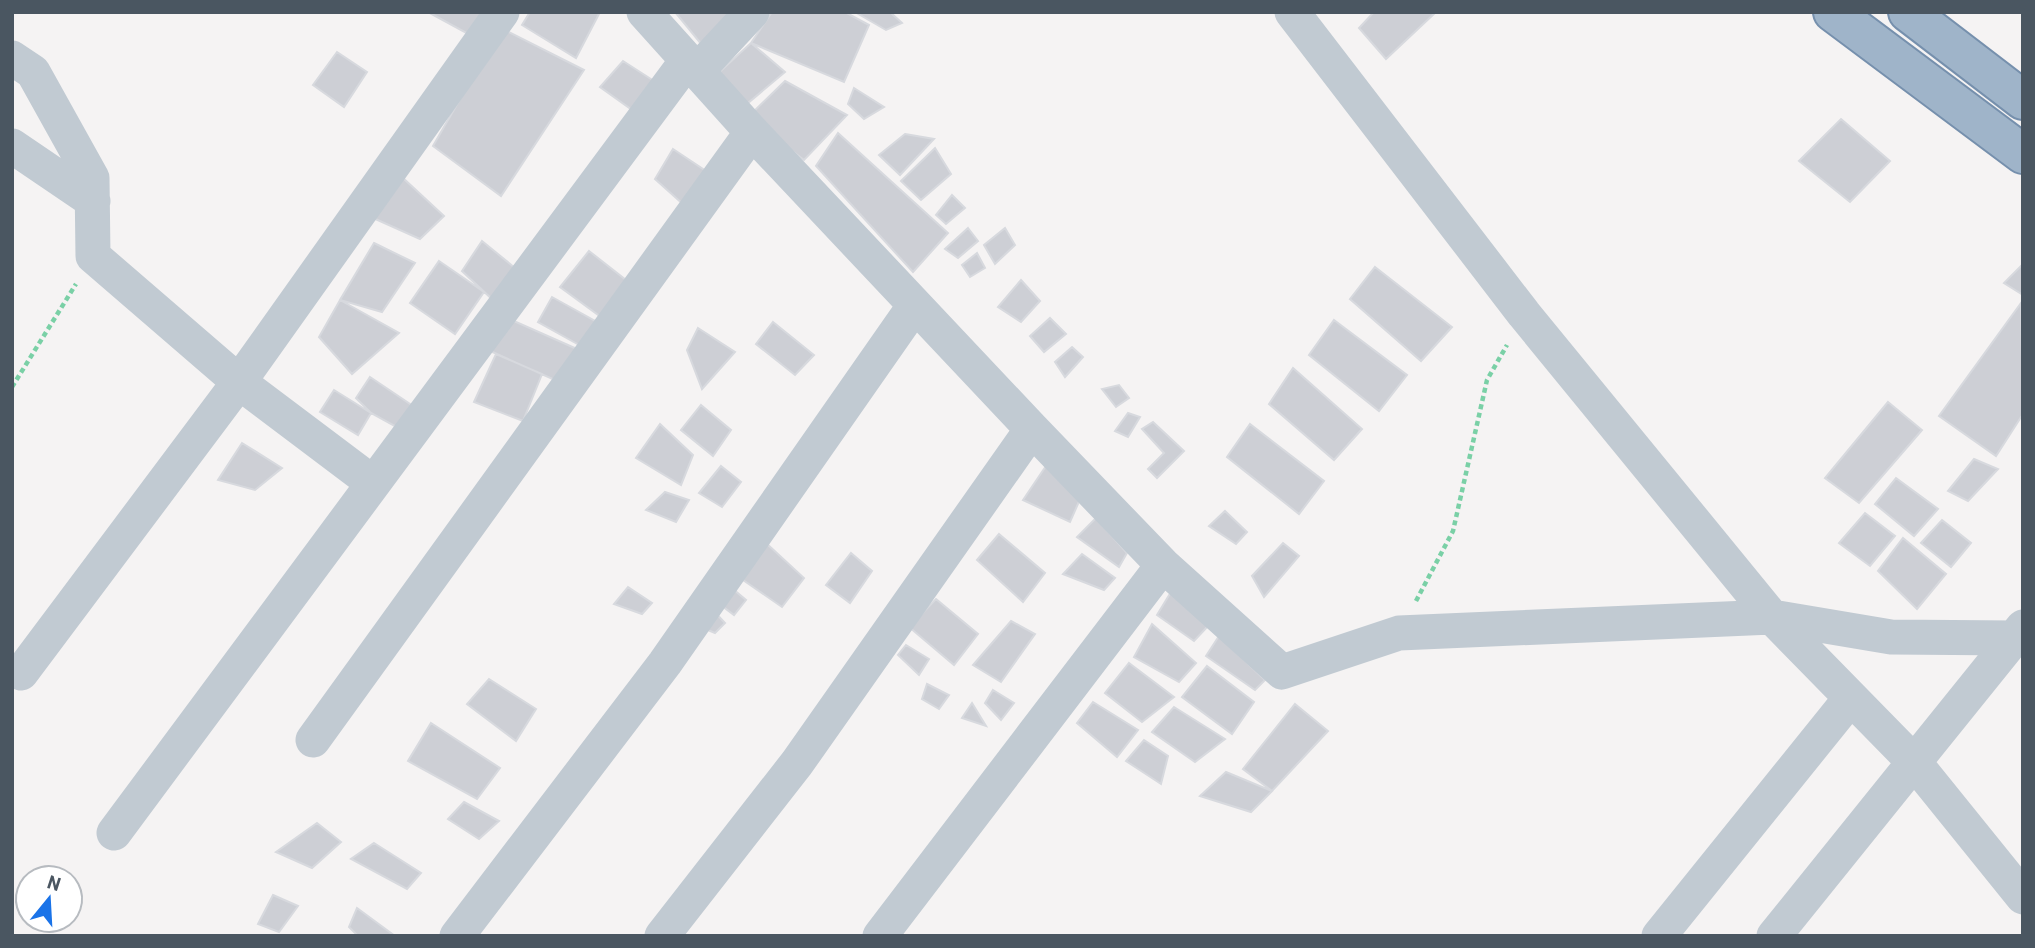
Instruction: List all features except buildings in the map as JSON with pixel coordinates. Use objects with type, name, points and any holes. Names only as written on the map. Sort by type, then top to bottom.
[{"type":"highway","points":[[1833,12],[2023,154]]},
{"type":"highway","points":[[1908,12],[2023,100]]},
{"type":"street","points":[[21,673],[239,382],[502,12]]},
{"type":"street","points":[[644,12],[752,132],[1031,429],[1163,565],[1282,672],[1399,633],[1772,617],[1891,637],[2018,633]]},
{"type":"street","points":[[114,832],[373,483],[692,66],[752,12]]},
{"type":"street","points":[[1292,12],[1524,314],[1772,617],[1914,762],[2023,897]]},
{"type":"street","points":[[12,58],[33,72],[92,178],[93,256],[239,382],[373,483]]},
{"type":"street","points":[[313,740],[752,132]]},
{"type":"street","points":[[12,146],[93,201]]},
{"type":"street","points":[[457,936],[665,663],[915,305]]},
{"type":"street","points":[[662,936],[797,763],[1031,429]]},
{"type":"street","points":[[880,936],[1163,565]]},
{"type":"street","points":[[1774,936],[2018,633]]},
{"type":"street","points":[[1659,936],[1850,699]]},
{"type":"path","points":[[12,387],[93,256]]},
{"type":"path","points":[[1399,633],[1453,531],[1487,380],[1524,314]]}]
